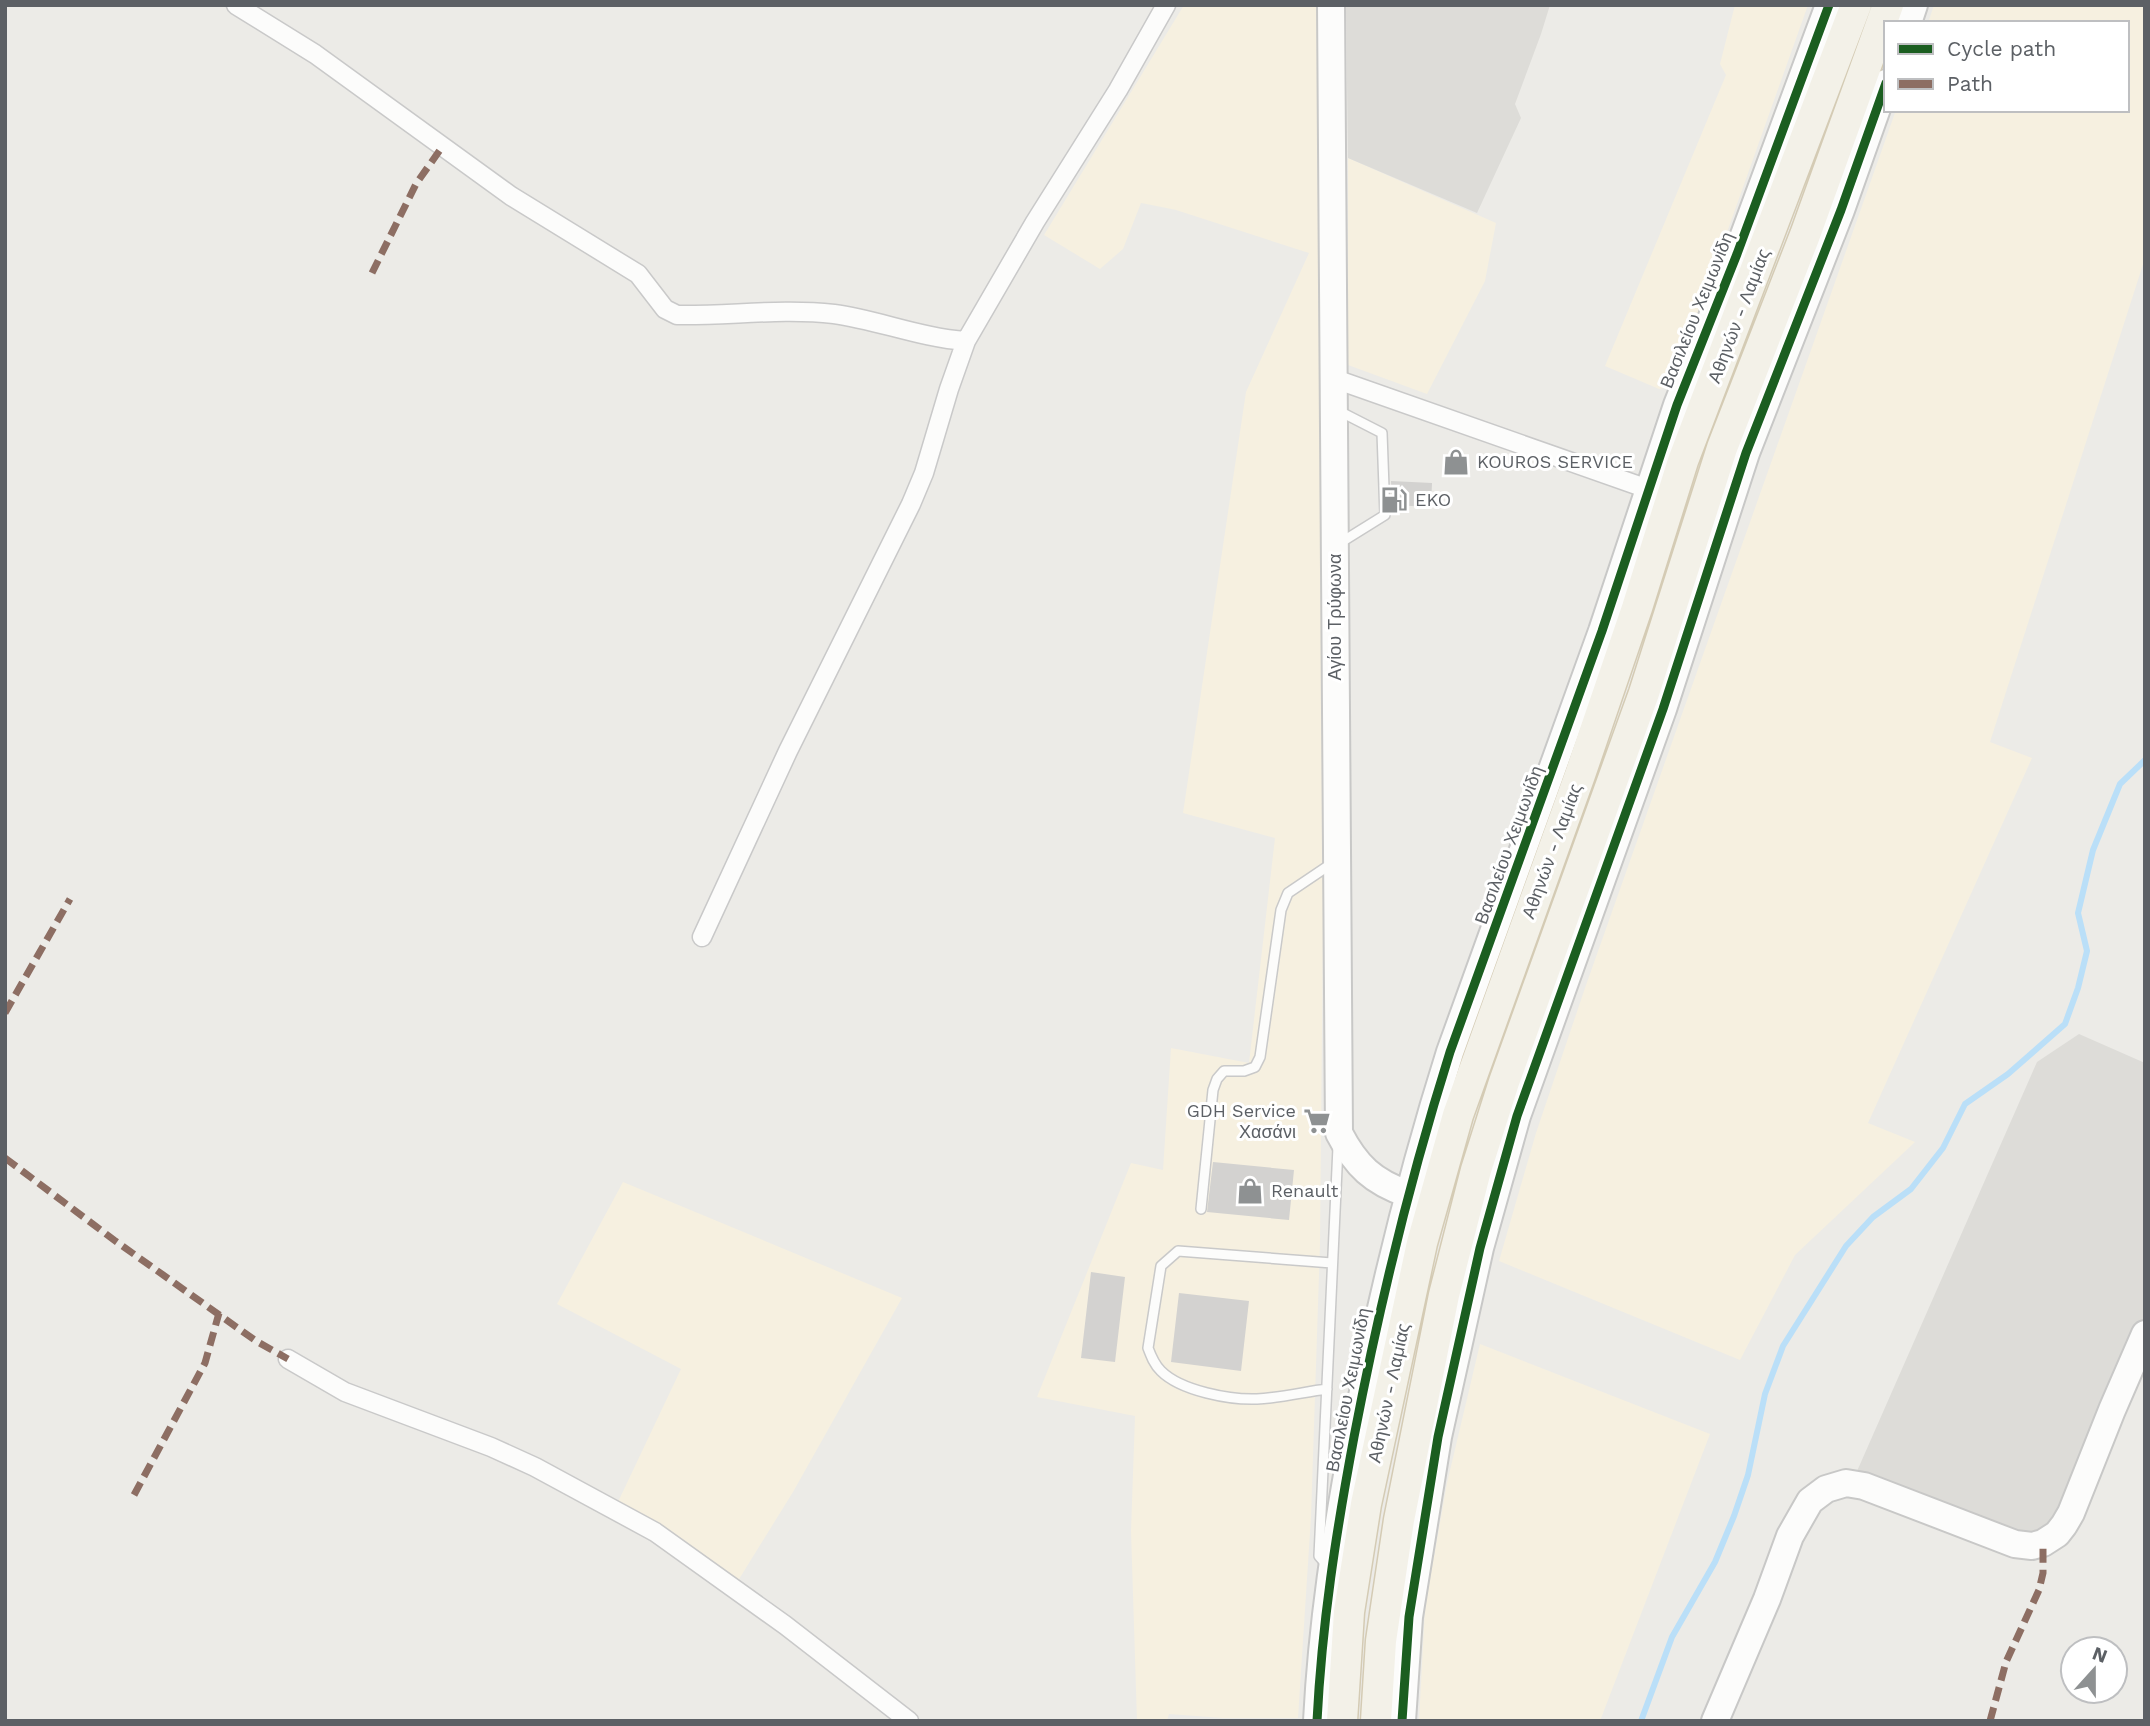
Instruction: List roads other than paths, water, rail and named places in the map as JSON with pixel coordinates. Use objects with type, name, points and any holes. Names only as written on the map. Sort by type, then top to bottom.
[{"type":"main road","name":"Αθηνών - Λαμίας","points":[[1342,1721],[1349,1612],[1366,1504],[1422,1243],[1458,1115],[1580,775],[1683,461],[1856,5]]},
{"type":"main road","name":"Αθηνών - Λαμίας","points":[[1376,1721],[1383,1622],[1401,1507],[1444,1295],[1476,1170],[1504,1082],[1644,693],[1726,437],[1805,235],[1888,5]]},
{"type":"street","points":[[236,5],[315,54],[511,195],[615,258],[638,275],[665,309],[677,315],[801,311],[838,315],[931,337],[966,341]]},
{"type":"street","points":[[702,937],[788,751],[911,504],[924,474],[966,341],[1167,5]]},
{"type":"street","name":"Αγίου Τρύφωνα","points":[[1331,5],[1339,1133]]},
{"type":"street","name":"Βασιλείου Χειμωνίδη","points":[[1317,1721],[1322,1632],[1331,1572],[1376,1328],[1408,1194],[1450,1052],[1582,689],[1676,405],[1741,241],[1829,5]]},
{"type":"street","points":[[1402,1721],[1409,1617],[1438,1437],[1480,1248],[1517,1116],[1663,709],[1746,453],[1841,210],[1884,89]]},
{"type":"street","points":[[1335,379],[1648,489]]},
{"type":"street","points":[[1339,1133],[1353,1158],[1371,1175],[1390,1188],[1408,1194]]},
{"type":"street","points":[[1715,1721],[1790,1536],[1810,1501],[1826,1489],[1846,1483],[1891,1495],[2015,1544],[2032,1546],[2051,1540],[2071,1513],[2145,1334]]},
{"type":"street","points":[[288,1359],[345,1392],[491,1447],[535,1467],[655,1532],[806,1641],[909,1721]]},
{"type":"lane","points":[[1335,410],[1382,433],[1385,515],[1335,546]]},
{"type":"lane","points":[[1201,1209],[1213,1090],[1224,1071],[1244,1071],[1255,1067],[1260,1057],[1281,910],[1289,893],[1335,861]]},
{"type":"lane","points":[[1331,1572],[1320,1556],[1339,1133]]},
{"type":"lane","points":[[1327,1389],[1257,1399],[1220,1397],[1182,1384],[1162,1373],[1148,1348],[1161,1266],[1178,1251],[1332,1264]]},
{"type":"waterway","points":[[1641,1721],[1672,1637],[1715,1562],[1734,1516],[1748,1475],[1765,1394],[1783,1346],[1846,1246],[1873,1217],[1911,1189],[1943,1148],[1965,1104],[2008,1074],[2065,1024],[2087,951],[2078,913],[2093,850],[2120,784],[2145,760]]},
{"type":"place","name":"KOUROS SERVICE","points":[[1456,462]]},
{"type":"place","name":"EKO","points":[[1394,500]]},
{"type":"place","name":"GDH Service Χασάνι","points":[[1317,1121]]},
{"type":"place","name":"Renault","points":[[1250,1191]]}]
